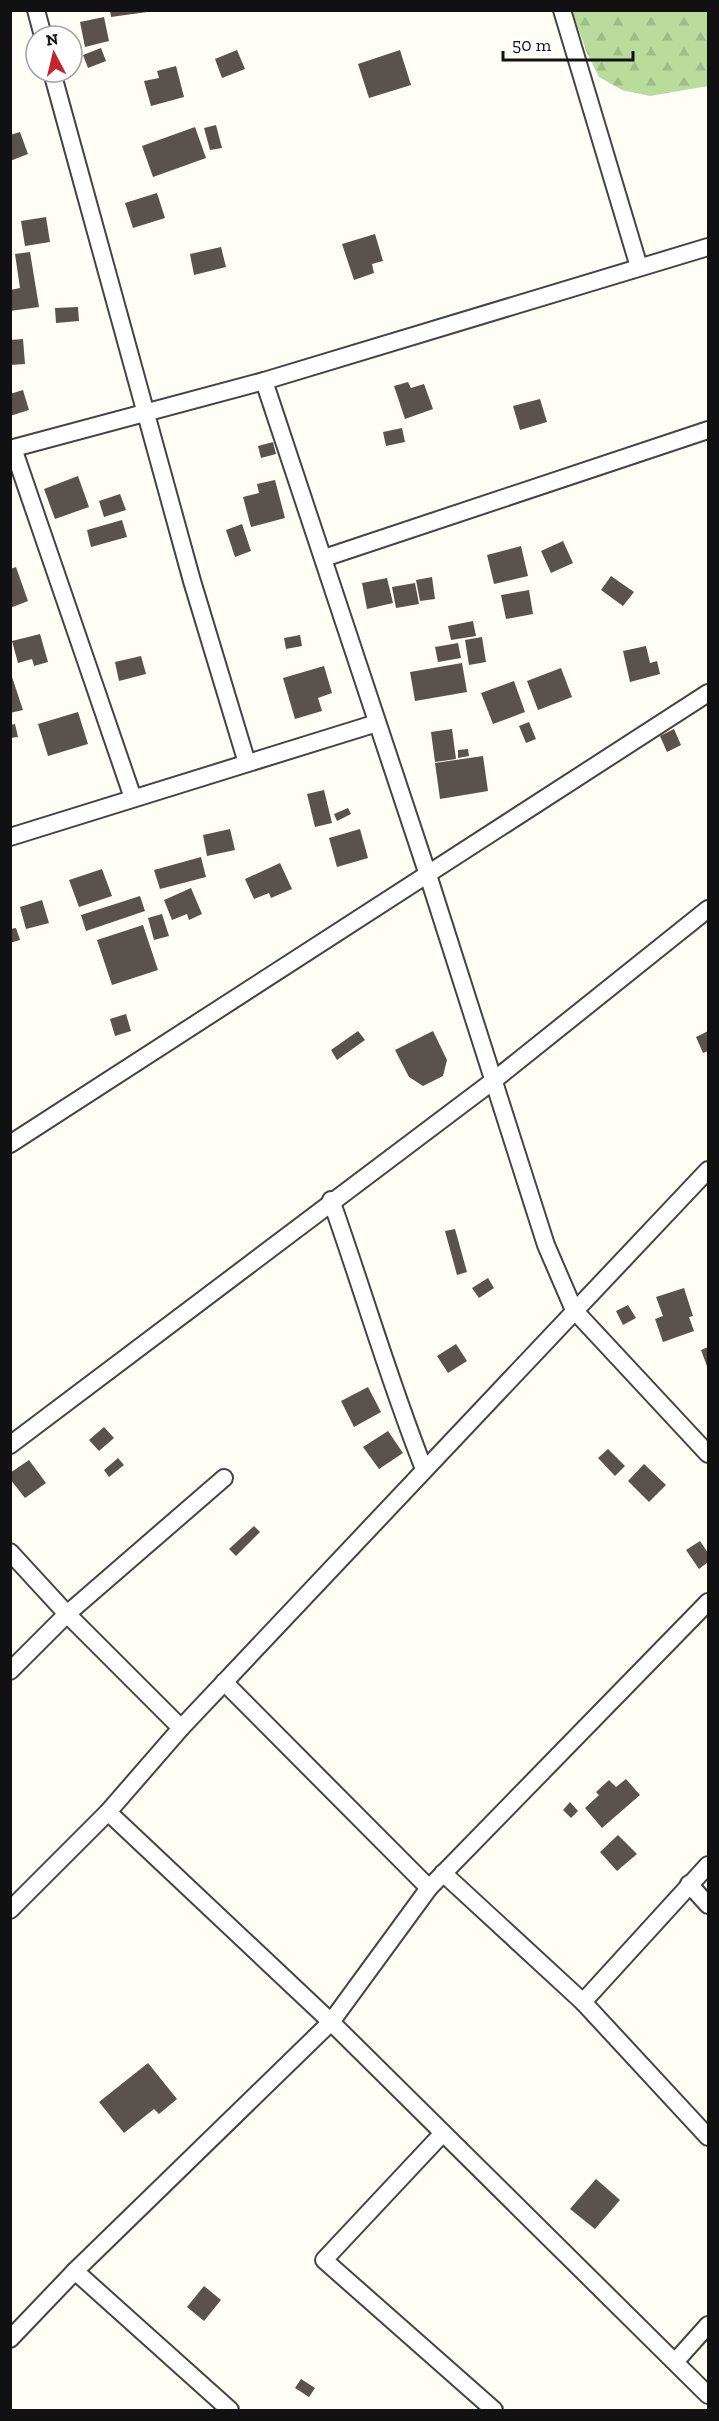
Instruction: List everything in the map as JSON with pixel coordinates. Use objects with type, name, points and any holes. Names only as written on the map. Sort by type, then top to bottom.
[{"type":"street","points":[[562,10],[639,267]]},
{"type":"street","points":[[55,84],[192,582],[247,763]]},
{"type":"street","points":[[133,798],[12,449],[264,381],[708,247]]},
{"type":"street","points":[[264,381],[428,875],[546,1245],[574,1310],[708,1454]]},
{"type":"street","points":[[324,558],[708,430]]},
{"type":"street","points":[[10,1144],[708,693]]},
{"type":"street","points":[[10,837],[377,723]]},
{"type":"street","points":[[10,1445],[331,1200],[494,1081],[708,909]]},
{"type":"street","points":[[10,1910],[108,1812],[181,1728],[708,1170]]},
{"type":"street","points":[[331,1200],[362,1285],[393,1391],[424,1469]]},
{"type":"street","points":[[10,1671],[68,1614],[225,1478]]},
{"type":"street","points":[[10,1552],[181,1728]]},
{"type":"street","points":[[10,2339],[75,2271],[331,2022],[429,1888],[708,1602]]},
{"type":"street","points":[[224,1682],[429,1888]]},
{"type":"street","points":[[108,1812],[331,2022],[708,2395]]},
{"type":"street","points":[[583,2002],[688,1884],[708,1865]]},
{"type":"street","points":[[443,1873],[583,2002],[708,2137]]},
{"type":"street","points":[[688,1884],[708,1905]]},
{"type":"street","points":[[443,2133],[324,2260],[494,2410]]},
{"type":"street","points":[[75,2271],[230,2410]]},
{"type":"street","points":[[675,2362],[708,2325]]},
{"type":"green space","points":[[572,11],[708,11],[708,86],[650,96],[622,90],[599,77],[587,53]]},
{"type":"building","points":[[110,10],[146,10],[147,12],[111,17]]},
{"type":"building","points":[[104,17],[109,41],[85,47],[84,24],[80,22]]},
{"type":"building","points":[[101,48],[106,61],[88,68],[84,55]]},
{"type":"building","points":[[237,50],[245,69],[222,78],[215,59]]},
{"type":"building","points":[[400,50],[411,85],[369,98],[358,64]]},
{"type":"building","points":[[176,66],[184,97],[151,106],[144,81],[159,78],[157,71]]},
{"type":"building","points":[[216,125],[222,148],[210,150],[204,128]]},
{"type":"building","points":[[195,127],[206,158],[153,177],[142,146]]},
{"type":"building","points":[[20,132],[28,154],[10,161],[10,135]]},
{"type":"building","points":[[157,193],[165,218],[133,228],[125,203]]},
{"type":"building","points":[[46,217],[50,242],[25,246],[21,221]]},
{"type":"building","points":[[375,234],[383,261],[372,264],[374,273],[354,280],[342,244]]},
{"type":"building","points":[[221,247],[226,267],[194,275],[190,254]]},
{"type":"building","points":[[30,252],[39,307],[10,311],[10,290],[20,288],[15,254]]},
{"type":"building","points":[[78,307],[79,321],[56,323],[55,308]]},
{"type":"building","points":[[23,339],[25,364],[10,365],[10,340]]},
{"type":"building","points":[[408,382],[411,388],[424,384],[433,409],[405,419],[394,386]]},
{"type":"building","points":[[23,390],[29,410],[10,416],[10,394]]},
{"type":"building","points":[[540,399],[547,422],[520,430],[513,406]]},
{"type":"building","points":[[402,428],[405,442],[386,446],[383,432]]},
{"type":"building","points":[[273,442],[276,454],[261,458],[258,446]]},
{"type":"building","points":[[78,476],[89,507],[55,519],[44,489]]},
{"type":"building","points":[[275,480],[285,518],[251,527],[243,497],[259,493],[257,484]]},
{"type":"building","points":[[120,494],[126,510],[104,517],[99,501]]},
{"type":"building","points":[[122,520],[127,537],[91,547],[87,530]]},
{"type":"building","points":[[242,524],[251,551],[235,557],[226,530]]},
{"type":"building","points":[[563,541],[573,563],[551,573],[541,551]]},
{"type":"building","points":[[521,546],[528,576],[494,584],[487,555]]},
{"type":"building","points":[[16,567],[28,601],[10,608],[10,569]]},
{"type":"building","points":[[611,576],[634,592],[623,606],[601,590]]},
{"type":"building","points":[[432,577],[435,599],[420,601],[416,580]]},
{"type":"building","points":[[387,578],[393,603],[367,609],[362,583]]},
{"type":"building","points":[[415,583],[419,604],[396,608],[392,587]]},
{"type":"building","points":[[529,590],[533,614],[506,619],[501,595]]},
{"type":"building","points":[[473,621],[476,636],[451,640],[448,626]]},
{"type":"building","points":[[40,634],[48,662],[34,666],[32,659],[18,663],[12,641]]},
{"type":"building","points":[[300,635],[302,646],[286,649],[284,638]]},
{"type":"building","points":[[482,637],[486,662],[469,665],[465,640]]},
{"type":"building","points":[[458,643],[461,658],[438,662],[435,647]]},
{"type":"building","points":[[646,646],[650,663],[657,661],[660,674],[630,682],[623,651]]},
{"type":"building","points":[[141,656],[146,674],[119,681],[115,662]]},
{"type":"building","points":[[462,663],[467,692],[415,701],[410,672]]},
{"type":"building","points":[[324,666],[332,693],[318,698],[322,711],[295,719],[283,678]]},
{"type":"building","points":[[561,668],[572,697],[538,710],[527,681]]},
{"type":"building","points":[[10,671],[23,710],[10,713]]},
{"type":"building","points":[[514,681],[525,712],[493,724],[481,693]]},
{"type":"building","points":[[78,712],[88,744],[48,756],[38,724]]},
{"type":"building","points":[[529,722],[536,739],[526,743],[519,726]]},
{"type":"building","points":[[15,724],[18,737],[10,738],[10,725]]},
{"type":"building","points":[[452,729],[456,759],[435,762],[431,732]]},
{"type":"building","points":[[674,729],[681,745],[667,752],[660,736]]},
{"type":"building","points":[[468,749],[469,756],[458,758],[458,750]]},
{"type":"building","points":[[483,756],[488,791],[440,799],[435,763]]},
{"type":"building","points":[[324,790],[332,823],[315,827],[307,794]]},
{"type":"building","points":[[348,808],[351,814],[337,821],[334,814]]},
{"type":"building","points":[[230,829],[235,850],[207,856],[203,835]]},
{"type":"building","points":[[360,829],[368,858],[337,867],[329,838]]},
{"type":"building","points":[[201,857],[206,877],[160,889],[154,870]]},
{"type":"building","points":[[280,863],[292,889],[271,898],[269,893],[254,899],[245,879]]},
{"type":"building","points":[[102,869],[112,896],[79,907],[69,880]]},
{"type":"building","points":[[191,888],[202,914],[189,920],[187,914],[172,920],[164,900]]},
{"type":"building","points":[[140,896],[145,911],[86,931],[81,915]]},
{"type":"building","points":[[42,900],[49,923],[26,929],[20,907]]},
{"type":"building","points":[[162,914],[169,936],[154,940],[148,918]]},
{"type":"building","points":[[143,925],[158,970],[112,985],[97,940]]},
{"type":"building","points":[[16,928],[20,940],[10,943],[10,929]]},
{"type":"building","points":[[126,1014],[131,1031],[115,1036],[110,1019]]},
{"type":"building","points":[[358,1031],[365,1040],[337,1060],[331,1050]]},
{"type":"building","points":[[433,1031],[447,1060],[443,1076],[423,1086],[409,1077],[395,1050]]},
{"type":"building","points":[[708,1031],[708,1051],[703,1053],[696,1037]]},
{"type":"building","points":[[455,1229],[467,1272],[457,1275],[445,1231]]},
{"type":"building","points":[[488,1278],[494,1288],[479,1298],[472,1288]]},
{"type":"building","points":[[684,1288],[693,1316],[689,1317],[694,1331],[663,1342],[655,1319],[663,1316],[656,1297]]},
{"type":"building","points":[[628,1305],[636,1318],[623,1325],[616,1311]]},
{"type":"building","points":[[456,1344],[467,1361],[448,1373],[437,1356]]},
{"type":"building","points":[[708,1347],[708,1369],[701,1350]]},
{"type":"building","points":[[368,1387],[381,1412],[354,1427],[341,1401]]},
{"type":"building","points":[[104,1427],[114,1438],[99,1451],[89,1440]]},
{"type":"building","points":[[388,1431],[403,1453],[379,1469],[363,1447]]},
{"type":"building","points":[[608,1449],[625,1466],[615,1476],[598,1458]]},
{"type":"building","points":[[118,1458],[124,1465],[109,1477],[104,1470]]},
{"type":"building","points":[[29,1460],[46,1483],[25,1498],[10,1479],[10,1473]]},
{"type":"building","points":[[644,1464],[666,1485],[649,1502],[628,1481]]},
{"type":"building","points":[[254,1526],[260,1532],[236,1556],[229,1549]]},
{"type":"building","points":[[700,1541],[708,1553],[708,1562],[699,1569],[686,1550]]},
{"type":"building","points":[[626,1779],[640,1795],[602,1828],[585,1808],[599,1795],[596,1792],[609,1780],[616,1787]]},
{"type":"building","points":[[570,1802],[578,1811],[571,1818],[563,1810]]},
{"type":"building","points":[[618,1835],[637,1854],[617,1871],[600,1852]]},
{"type":"building","points":[[148,2063],[177,2099],[159,2114],[154,2109],[124,2133],[99,2102]]},
{"type":"building","points":[[596,2179],[620,2200],[595,2229],[570,2209]]},
{"type":"building","points":[[204,2286],[221,2300],[204,2321],[187,2307]]},
{"type":"building","points":[[301,2379],[315,2388],[309,2397],[295,2388]]}]
